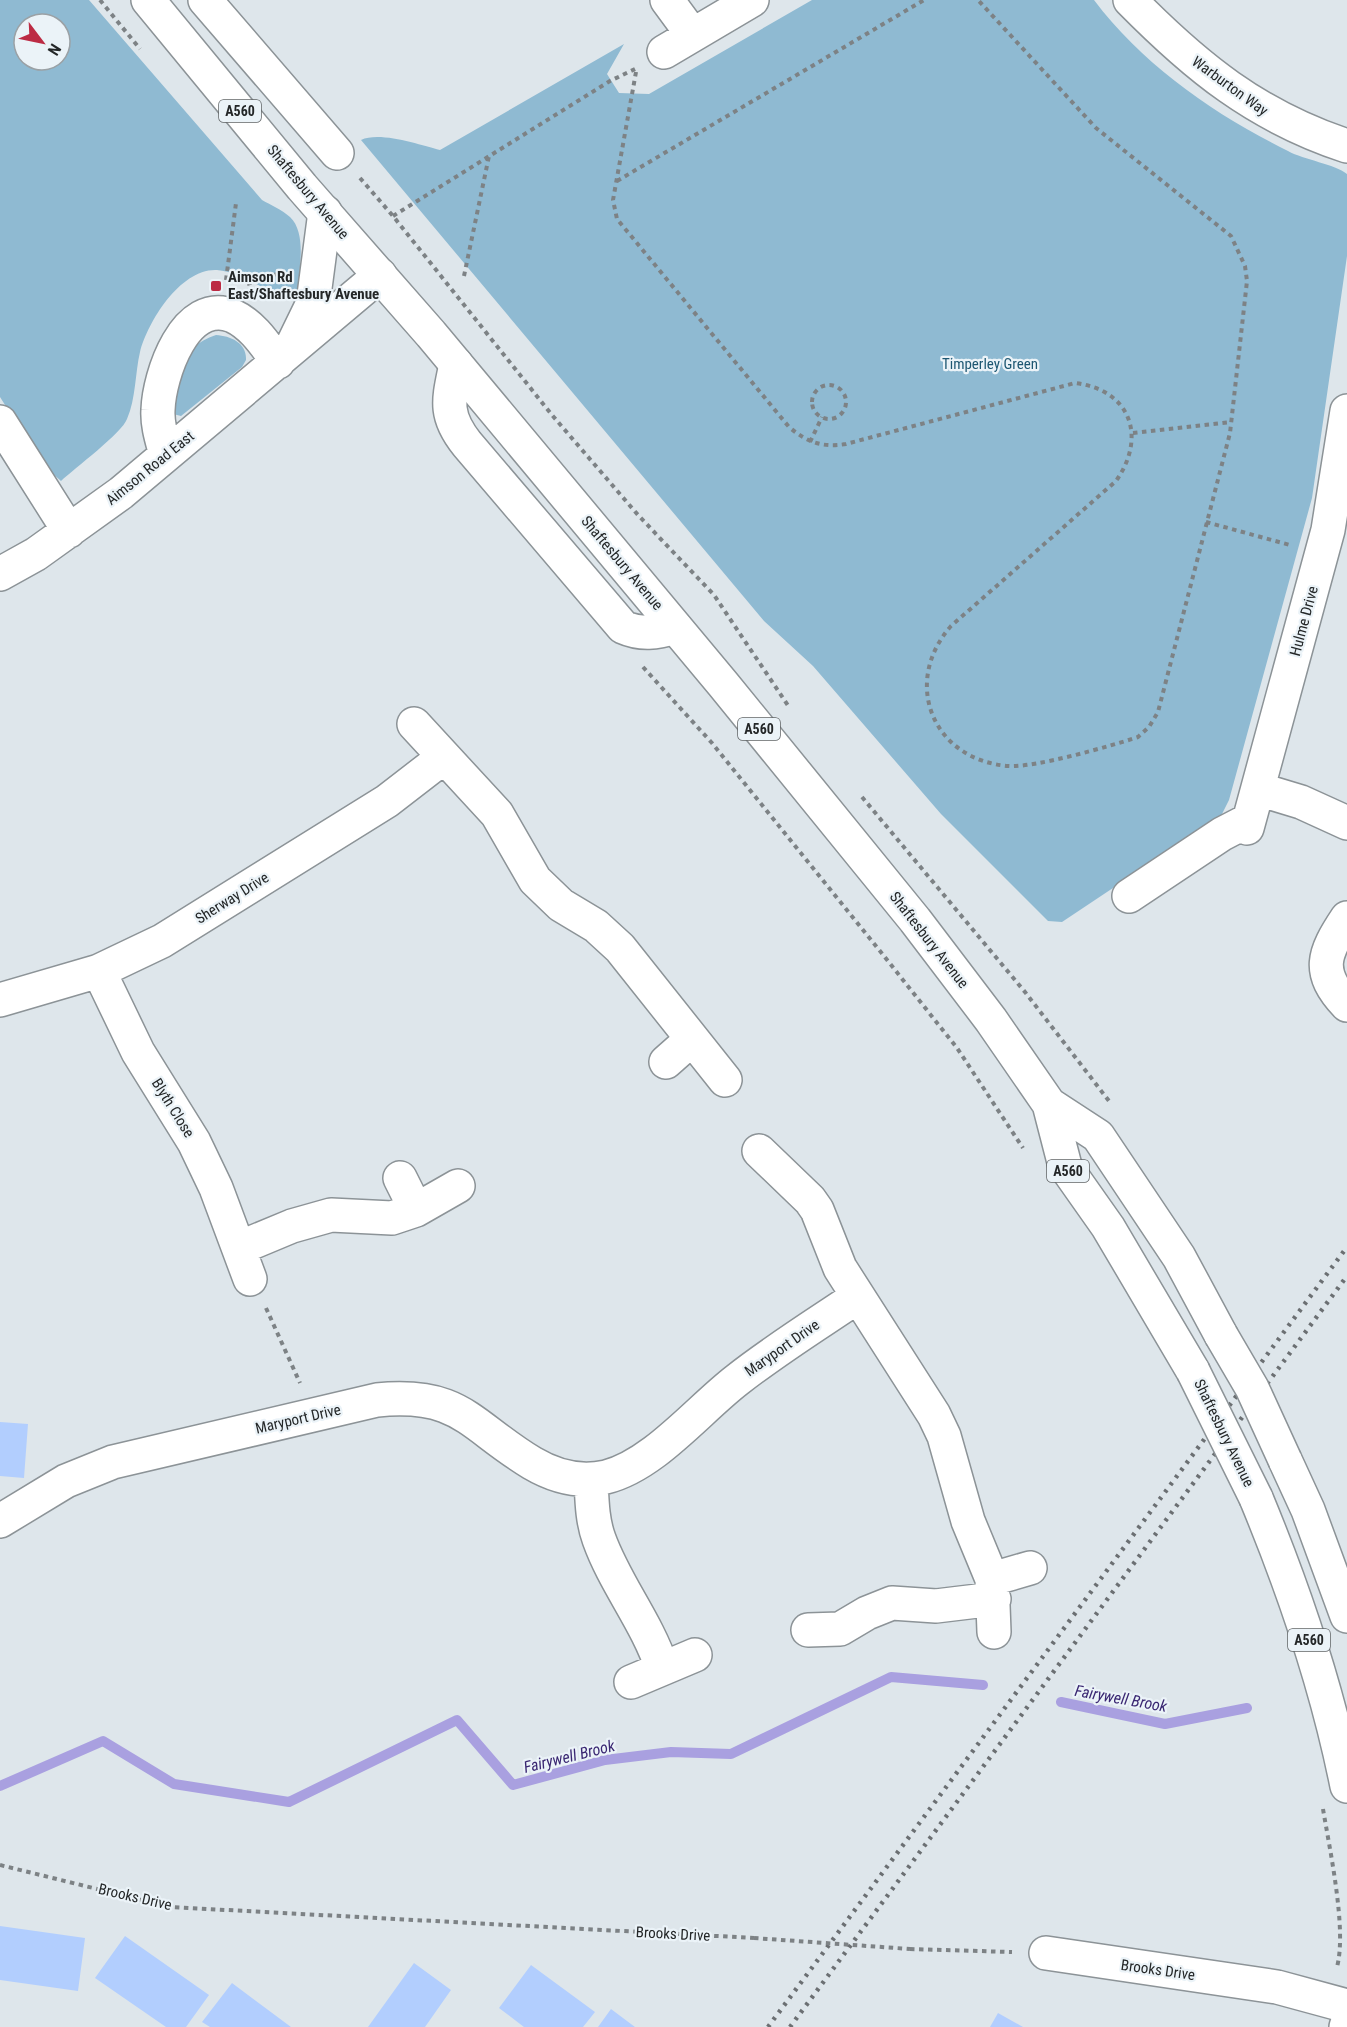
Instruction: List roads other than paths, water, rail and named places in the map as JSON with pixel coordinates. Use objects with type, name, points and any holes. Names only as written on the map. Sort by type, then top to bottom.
[{"type":"main road","name":"Shaftesbury Avenue","points":[[148,0],[325,212],[456,364],[915,920],[991,1020],[1049,1104],[1065,1166],[1108,1227],[1193,1371],[1256,1498],[1315,1656],[1338,1739],[1347,1786]]},
{"type":"main road","points":[[667,0],[692,34]]},
{"type":"main road","points":[[664,52],[752,0]]},
{"type":"main road","name":"Warburton Way","points":[[1130,0],[1181,49],[1250,104],[1286,123],[1347,146]]},
{"type":"main road","points":[[178,35],[208,3],[337,153]]},
{"type":"main road","name":"Aimson Road East","points":[[285,355],[313,303],[325,212]]},
{"type":"main road","name":"Aimson Road East","points":[[0,574],[69,531],[122,493],[380,274]]},
{"type":"main road","points":[[166,455],[159,433],[158,411],[161,385],[171,353],[195,322],[220,313],[232,316],[285,355]]},
{"type":"main road","points":[[456,364],[448,403],[451,421],[457,431],[623,627],[633,632],[651,633],[675,627]]},
{"type":"main road","name":"Hulme Drive","points":[[1252,813],[1322,553],[1344,448],[1347,411]]},
{"type":"main road","points":[[0,422],[69,531]]},
{"type":"main road","points":[[414,724],[497,814],[535,880],[561,904],[596,926],[614,942],[675,1014],[692,1040],[725,1080]]},
{"type":"main road","name":"Sherway Drive","points":[[0,1000],[99,971],[132,957],[205,915],[387,801],[444,757]]},
{"type":"main road","points":[[1128,896],[1252,813],[1309,804],[1347,823]]},
{"type":"main road","points":[[1339,930],[1325,970],[1331,988],[1347,1005]]},
{"type":"main road","name":"Blyth Close","points":[[99,971],[138,1052],[194,1142],[250,1279]]},
{"type":"main road","points":[[666,1062],[692,1040]]},
{"type":"main road","name":"Shaftesbury Avenue","points":[[1049,1104],[1098,1136],[1179,1257],[1252,1388],[1308,1510],[1347,1616]]},
{"type":"main road","points":[[759,1150],[810,1200],[817,1210],[840,1268],[934,1415],[944,1436],[968,1521],[993,1589],[994,1632]]},
{"type":"main road","points":[[400,1178],[416,1210]]},
{"type":"main road","points":[[239,1248],[316,1218],[331,1215],[393,1218],[416,1210],[458,1186]]},
{"type":"main road","name":"Maryport Drive","points":[[0,1521],[66,1481],[113,1462],[377,1400],[427,1400],[458,1410],[539,1468],[566,1477],[591,1480],[607,1477],[640,1461],[742,1376],[857,1297]]},
{"type":"main road","points":[[591,1480],[593,1518],[598,1539],[650,1638],[662,1668]]},
{"type":"main road","points":[[808,1630],[840,1629],[867,1613],[892,1603],[936,1606],[993,1589],[1030,1568]]},
{"type":"main road","points":[[631,1682],[696,1654]]},
{"type":"main road","name":"Brooks Drive","points":[[1046,1953],[1277,1987],[1347,2006]]},
{"type":"waterway","name":"Fairywell Brook","points":[[0,1786],[103,1741],[174,1784],[289,1802],[457,1720],[513,1785],[605,1760],[671,1752],[731,1754],[891,1677],[983,1685]]},
{"type":"waterway","name":"Fairywell Brook","points":[[1061,1702],[1165,1724],[1247,1708]]},
{"type":"railway","points":[[768,2027],[1347,1247]]},
{"type":"railway","points":[[790,2027],[1347,1276]]},
{"type":"place","name":"Aimson Rd East/Shaftesbury Avenue","points":[[216,286]]},
{"type":"park label","name":"Timperley Green","points":[[990,364]]}]
